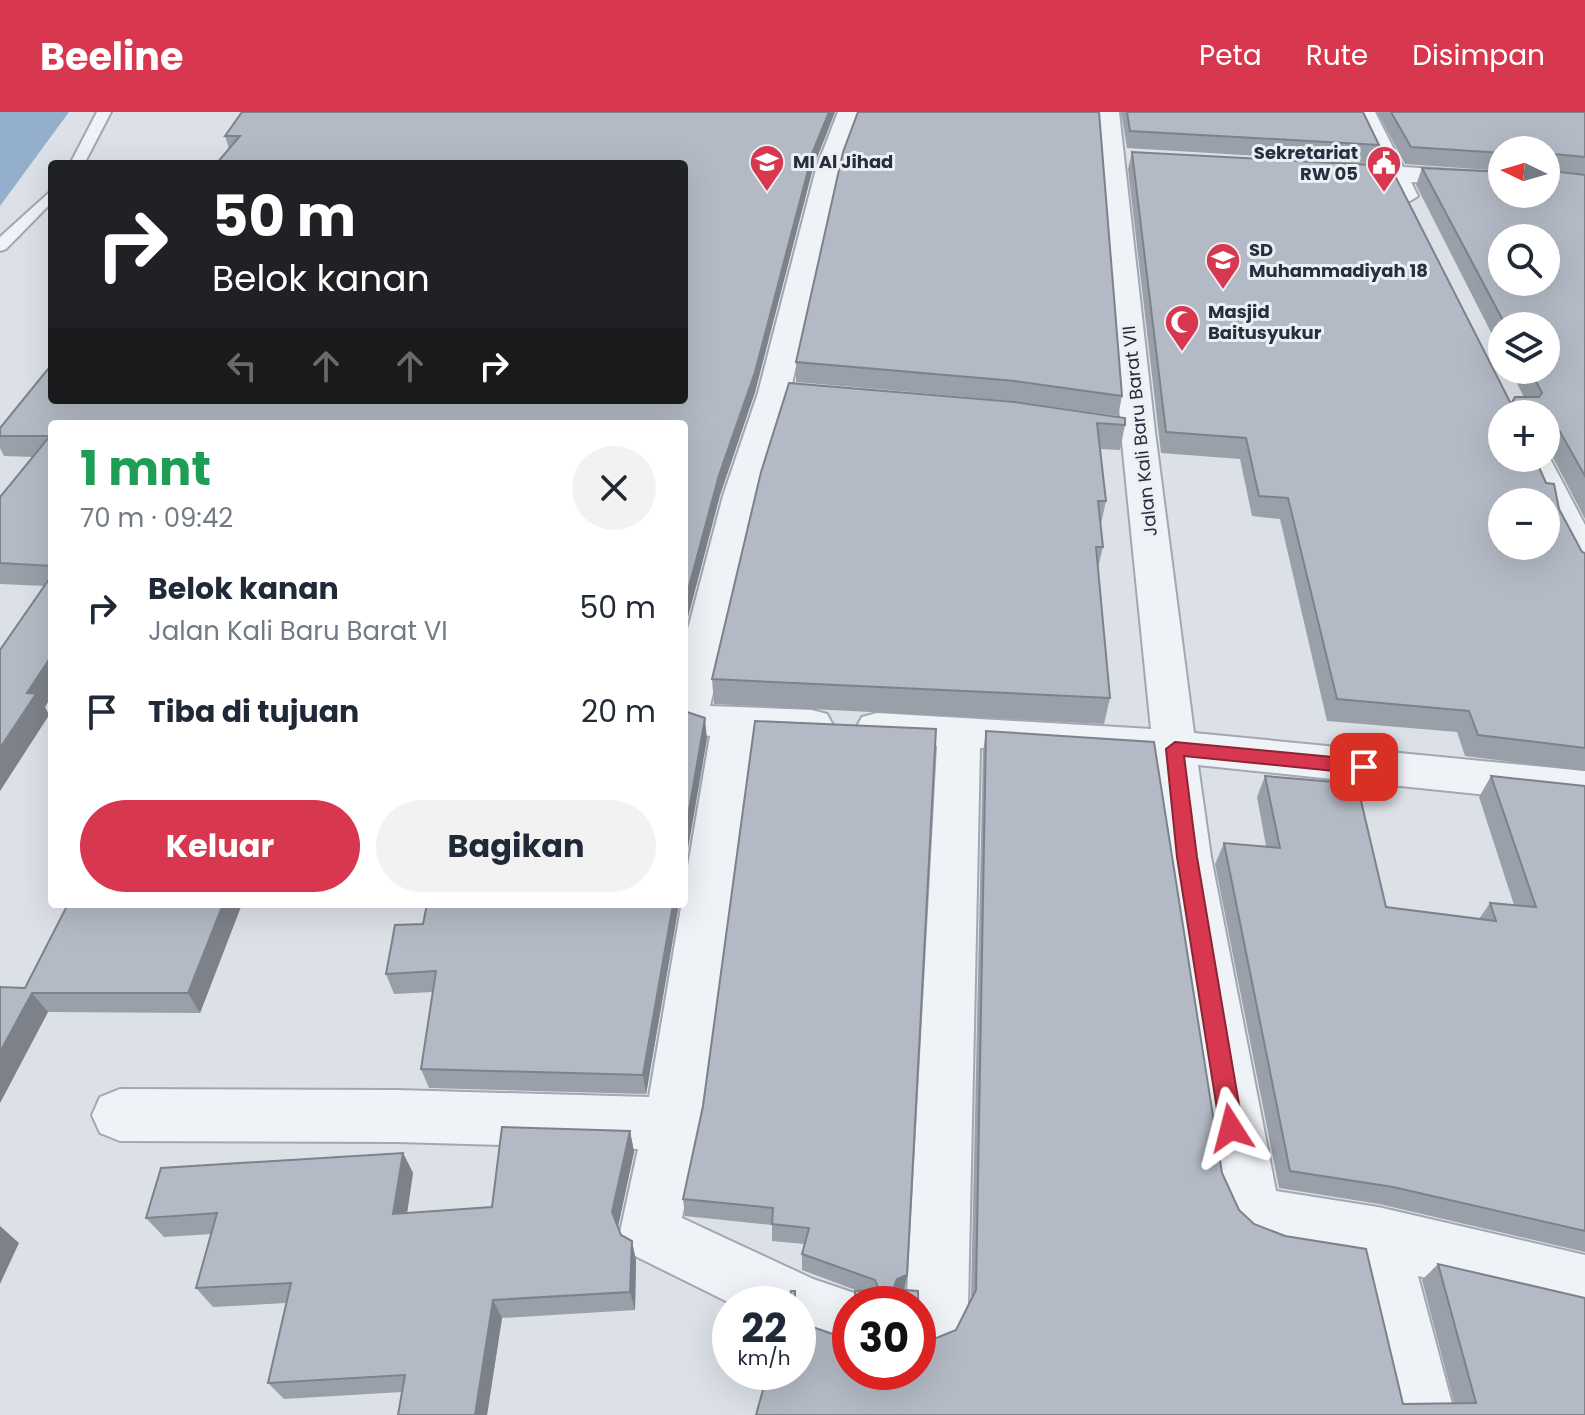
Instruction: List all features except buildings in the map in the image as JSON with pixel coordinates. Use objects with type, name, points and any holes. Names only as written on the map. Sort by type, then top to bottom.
[{"type":"street","points":[[849,112],[828,169],[788,395],[741,496],[688,708],[696,720],[1099,739],[1585,788]]},
{"type":"street","name":"Jalan Kali Baru Barat VII","points":[[1108,112],[1126,159],[1124,430],[1175,749],[1187,857],[1244,1190],[1255,1211],[1279,1223],[1378,1237],[1585,1286]]},
{"type":"street","points":[[1364,112],[1414,216]]},
{"type":"street","points":[[1315,169],[1488,179]]},
{"type":"street","points":[[1542,472],[1585,563]]},
{"type":"street","points":[[734,723],[702,914],[695,992],[674,1124],[650,1232],[666,1245],[707,1259],[832,1318]]},
{"type":"street","points":[[936,1308],[959,732]]},
{"type":"street","points":[[120,1115],[397,1116],[674,1124]]},
{"type":"street","points":[[1378,1237],[1422,1415]]},
{"type":"lane","points":[[79,160],[104,112]]},
{"type":"lane","points":[[0,246],[48,198]]},
{"type":"water","points":[[0,112],[69,112],[0,206]]},
{"type":"place","name":"MI Al Jihad","points":[[767,193]]},
{"type":"place","name":"Sekretariat RW 05","points":[[1384,194]]},
{"type":"place","name":"SD Muhammadiyah 18","points":[[1223,291]]},
{"type":"place","name":"Masjid Baitusyukur","points":[[1182,353]]},
{"type":"route","points":[[1231,1128],[1187,857],[1175,749],[1364,767]]}]
